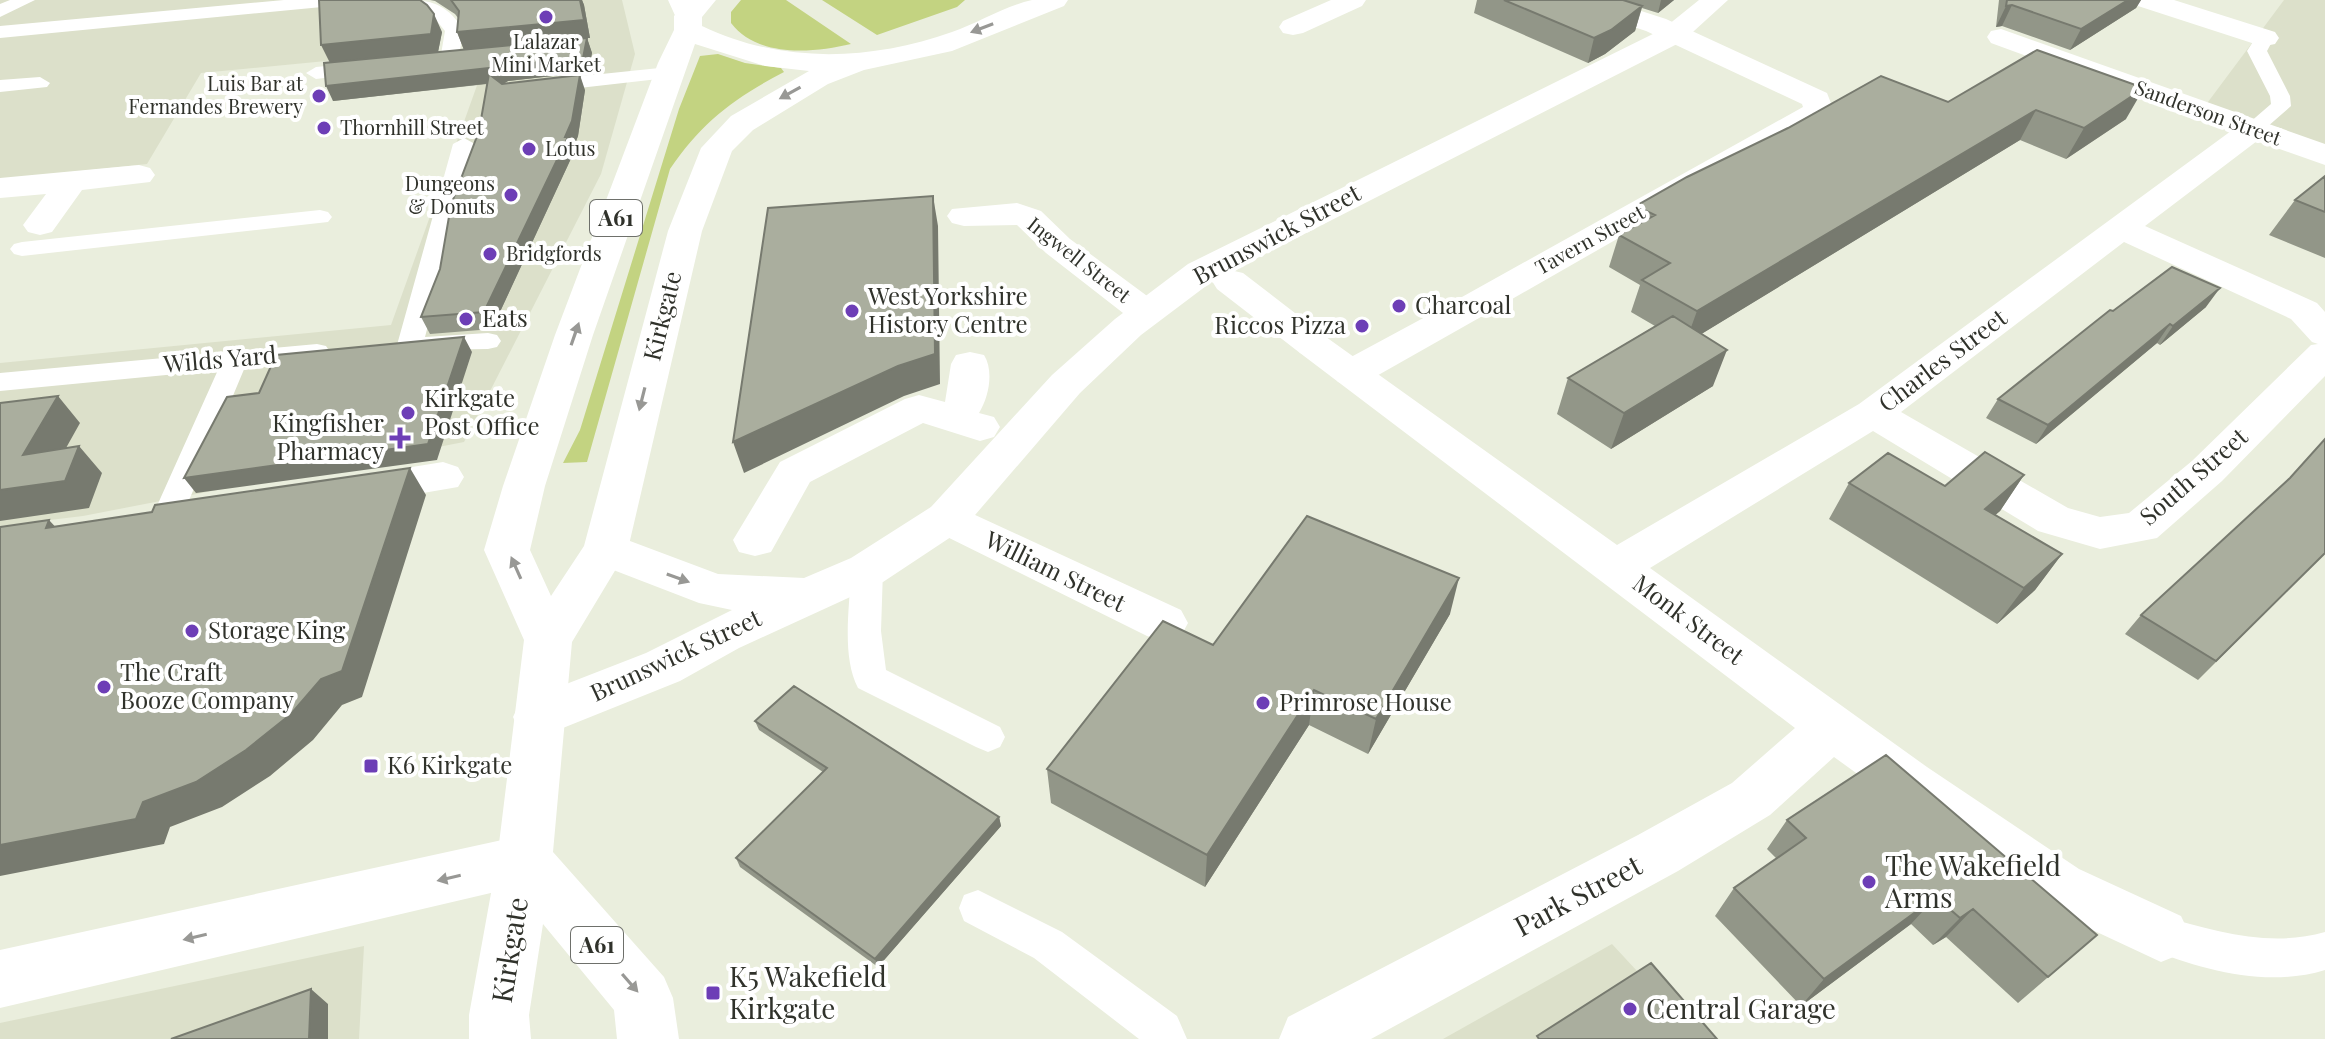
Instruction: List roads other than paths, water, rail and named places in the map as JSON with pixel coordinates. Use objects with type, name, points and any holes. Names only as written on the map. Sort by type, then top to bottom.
[{"type":"main road","name":"A61","points":[[690,11],[706,40],[758,56],[820,63],[861,61],[925,50],[1055,0]]},
{"type":"main road","points":[[1293,27],[1353,0]]},
{"type":"main road","points":[[1580,0],[1656,25],[1673,35]]},
{"type":"main road","name":"Brunswick Street","points":[[538,717],[663,667],[722,635],[867,570],[947,518],[1066,384],[1145,312],[1210,266],[1673,35],[1715,0]]},
{"type":"main road","points":[[2147,0],[2265,38]]},
{"type":"main road","name":"A61","points":[[548,640],[507,550],[524,486],[574,335],[690,11]]},
{"type":"main road","name":"Tavern Street","points":[[1352,373],[1466,310],[1521,296],[1819,111],[1816,99],[1673,35]]},
{"type":"main road","name":"Sanderson Street","points":[[2001,37],[2325,155]]},
{"type":"main road","name":"Kirkgate","points":[[500,1039],[499,1015],[525,860],[548,640],[606,549],[685,231],[717,148],[742,123],[818,78],[861,61]]},
{"type":"main road","name":"Charles Street","points":[[1616,567],[1873,413],[2252,130]]},
{"type":"main road","points":[[0,188],[139,175]]},
{"type":"main road","points":[[40,225],[72,181]]},
{"type":"main road","name":"Ingwell Street","points":[[964,216],[1017,213],[1029,218],[1058,246],[1145,312]]},
{"type":"main road","points":[[2121,228],[2304,311],[2325,334]]},
{"type":"main road","name":"Monk Street","points":[[1230,281],[1831,728],[2059,887],[2161,935]]},
{"type":"main road","name":"South Street","points":[[1873,413],[2054,520],[2100,533],[2141,527],[2207,471],[2325,354]]},
{"type":"main road","points":[[755,540],[795,472],[919,408],[967,424],[970,364]]},
{"type":"main road","points":[[320,495],[443,477]]},
{"type":"main road","points":[[121,523],[213,510]]},
{"type":"main road","name":"William Street","points":[[947,518],[1164,623]]},
{"type":"main road","name":"Brunswick Street","points":[[606,549],[715,591],[762,595],[813,593]]},
{"type":"main road","name":"Park Street","points":[[1310,1039],[1658,853],[1751,799],[1831,728]]},
{"type":"main road","name":"Kirkgate","points":[[525,860],[643,998],[648,1039]]},
{"type":"main road","points":[[20,975],[525,860]]},
{"type":"lane","points":[[0,11],[26,0]]},
{"type":"lane","points":[[0,32],[343,0]]},
{"type":"lane","points":[[417,0],[443,16],[455,30],[450,60]]},
{"type":"lane","points":[[2252,130],[2281,106],[2280,96],[2257,51],[2265,38]]},
{"type":"lane","points":[[316,73],[390,66]]},
{"type":"lane","points":[[522,89],[669,73]]},
{"type":"lane","points":[[0,86],[40,83]]},
{"type":"lane","points":[[410,345],[464,144]]},
{"type":"lane","points":[[40,225],[22,249],[320,217]]},
{"type":"lane","points":[[378,347],[488,341]]},
{"type":"lane","name":"Wilds Yard","points":[[0,382],[347,350]]},
{"type":"lane","points":[[167,517],[236,358]]},
{"type":"lane","points":[[867,570],[865,631],[870,678],[988,737]]},
{"type":"lane","points":[[978,908],[1048,945],[1162,1031],[1166,1039]]},
{"type":"lane","points":[[2161,935],[2244,957],[2313,956],[2325,951]]},
{"type":"place","name":"Lalazar Mini Market","points":[[546,17]]},
{"type":"place","name":"Luis Bar at Fernandes Brewery","points":[[319,96]]},
{"type":"place","name":"Thornhill Street","points":[[324,128]]},
{"type":"place","name":"Lotus","points":[[529,149]]},
{"type":"place","name":"Dungeons & Donuts","points":[[511,195]]},
{"type":"place","name":"Bridgfords","points":[[490,254]]},
{"type":"place","name":"Charcoal","points":[[1399,306]]},
{"type":"place","name":"West Yorkshire History Centre","points":[[852,311]]},
{"type":"place","name":"Eats","points":[[466,319]]},
{"type":"place","name":"Riccos Pizza","points":[[1362,326]]},
{"type":"place","name":"Kirkgate Post Office","points":[[408,413]]},
{"type":"place","name":"Kingfisher Pharmacy","points":[[400,438]]},
{"type":"place","name":"Storage King","points":[[192,631]]},
{"type":"place","name":"The Craft Booze Company","points":[[104,687]]},
{"type":"place","name":"Primrose House","points":[[1263,703]]},
{"type":"place","name":"K6 Kirkgate","points":[[371,766]]},
{"type":"place","name":"The Wakefield Arms","points":[[1869,882]]},
{"type":"place","name":"K5 Wakefield Kirkgate","points":[[713,993]]},
{"type":"place","name":"Central Garage","points":[[1630,1009]]}]
